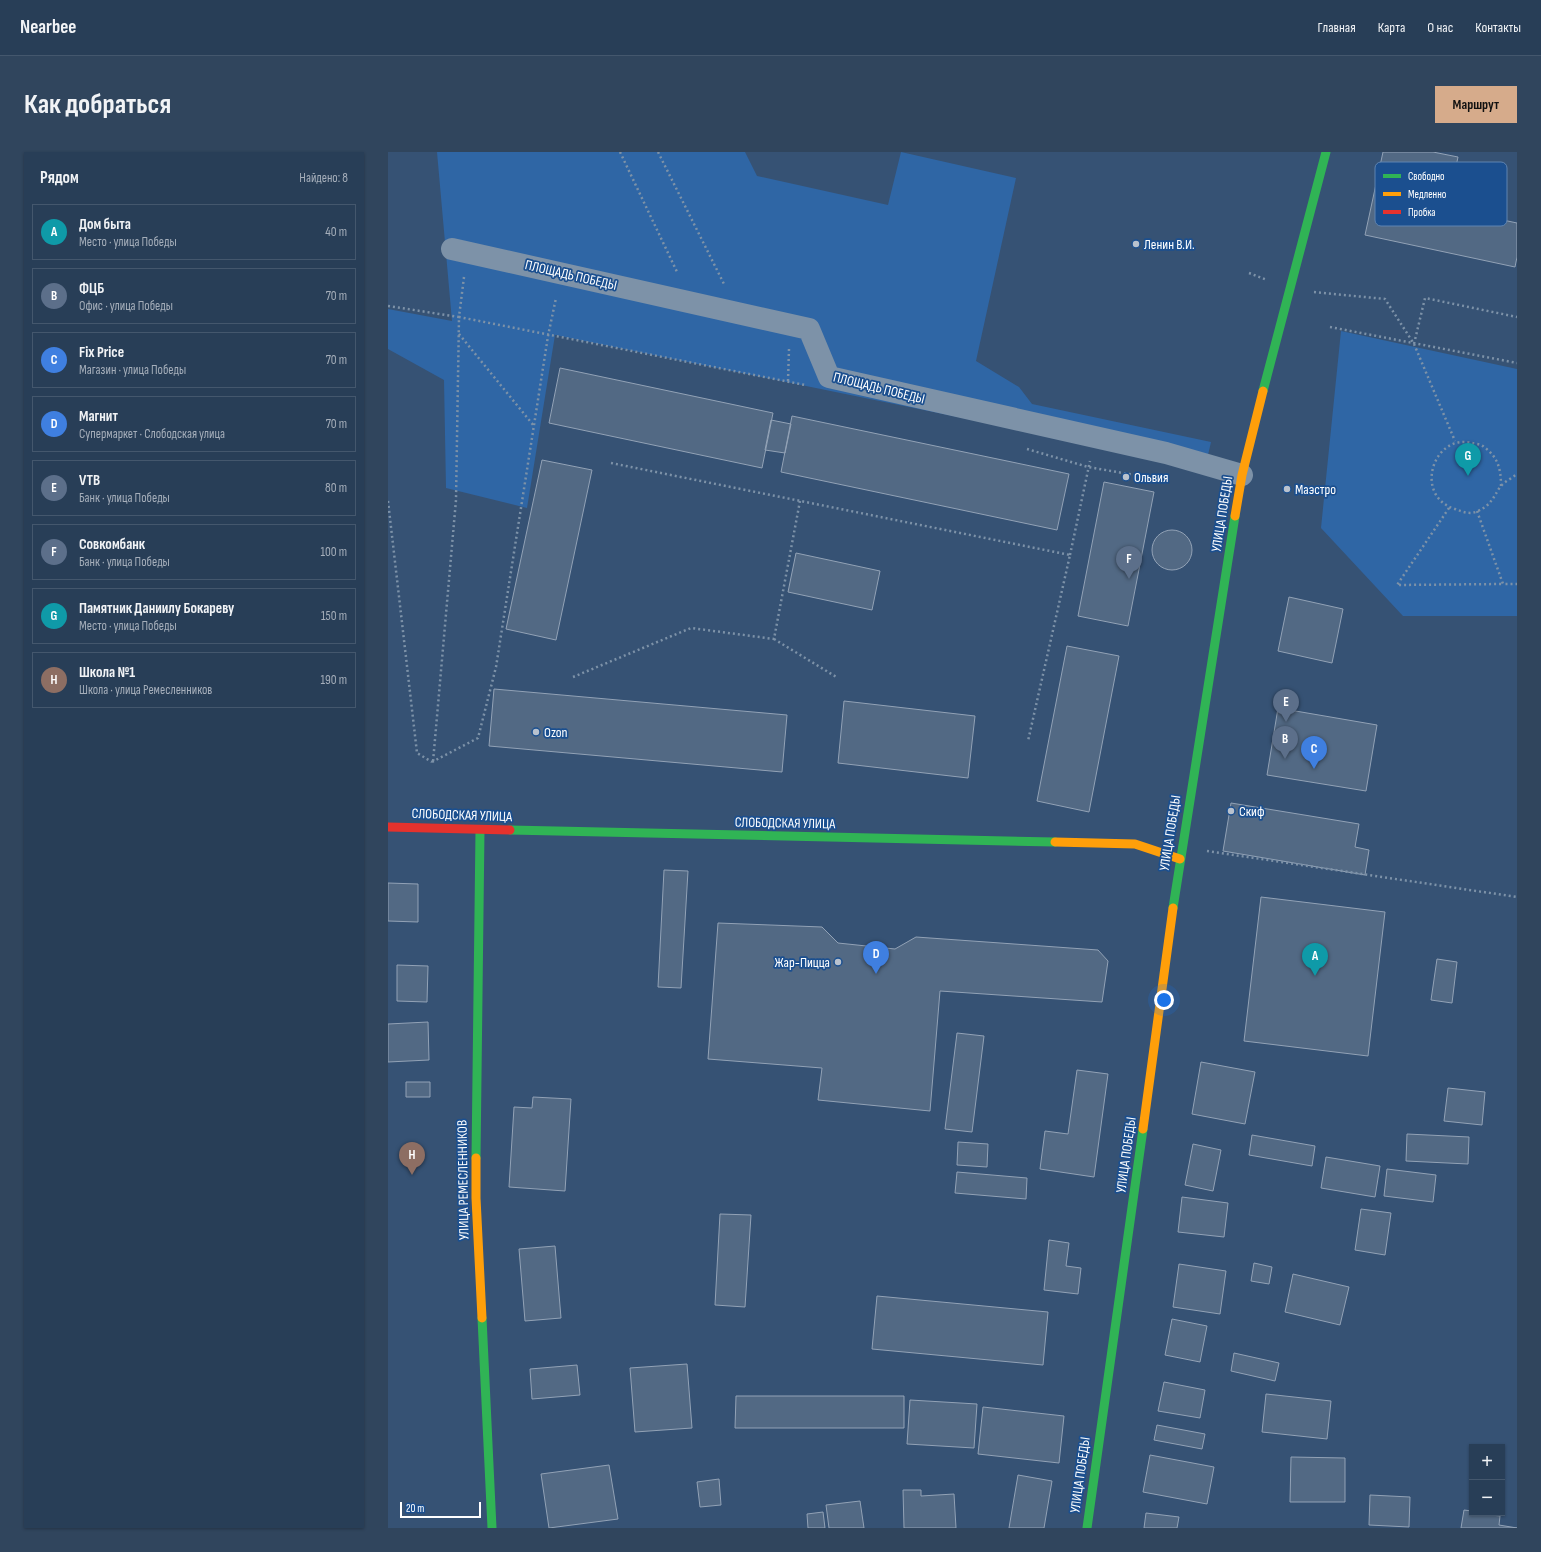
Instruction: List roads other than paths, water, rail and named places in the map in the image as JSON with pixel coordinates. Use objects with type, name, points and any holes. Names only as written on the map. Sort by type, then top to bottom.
[{"type":"street","name":"УЛИЦА ПОБЕДЫ","points":[[1087,1528],[1123,1280],[1180,859],[1242,475],[1289,289],[1326,152]]},
{"type":"street","name":"ПЛОЩАДЬ ПОБЕДЫ","points":[[452,249],[810,329],[829,377],[1166,453],[1242,475]]},
{"type":"street","name":"СЛОБОДСКАЯ УЛИЦА","points":[[388,827],[1135,844],[1180,859]]},
{"type":"street","name":"УЛИЦА РЕМЕСЛЕННИКОВ","points":[[480,830],[476,1198],[492,1528]]},
{"type":"place","name":"Ленин В.И.","points":[[1136,244]]},
{"type":"place","name":"Памятник Даниилу Бокареву","points":[[1468,476]]},
{"type":"place","name":"Ольвия","points":[[1126,477]]},
{"type":"place","name":"Маэстро","points":[[1287,489]]},
{"type":"place","name":"Совкомбанк","points":[[1129,579]]},
{"type":"place","name":"VTB","points":[[1286,722]]},
{"type":"place","name":"Ozon","points":[[536,732]]},
{"type":"place","name":"ФЦБ","points":[[1285,759]]},
{"type":"place","name":"Fix Price","points":[[1314,769]]},
{"type":"place","name":"Скиф","points":[[1231,811]]},
{"type":"place","name":"Жар-Пицца","points":[[838,962]]},
{"type":"place","name":"Магнит","points":[[876,974]]},
{"type":"place","name":"Дом быта","points":[[1315,976]]},
{"type":"place","name":"Школа №1","points":[[412,1175]]}]
